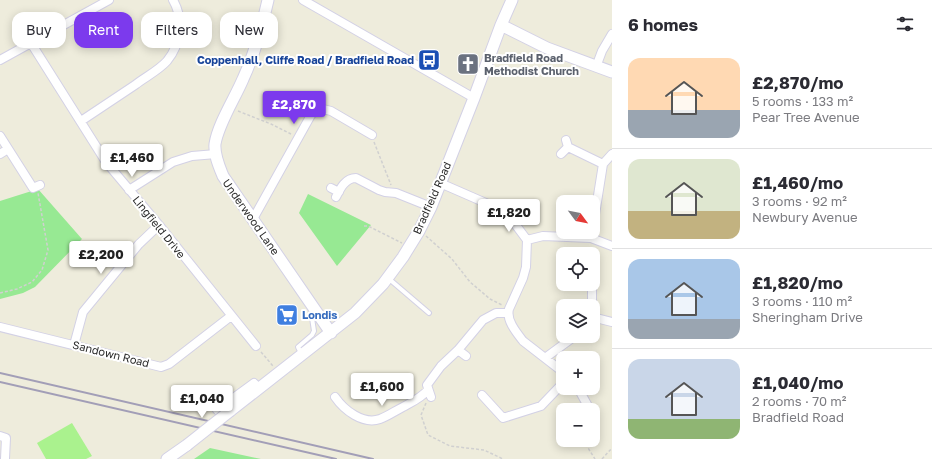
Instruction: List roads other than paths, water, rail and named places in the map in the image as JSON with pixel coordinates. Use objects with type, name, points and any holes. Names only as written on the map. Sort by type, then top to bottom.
[{"type":"main road","name":"Underwood Lane","points":[[268,0],[262,30],[254,52],[230,108],[217,133],[215,145],[216,154],[223,176],[330,333]]},
{"type":"main road","name":"Bradfield Road","points":[[168,459],[355,313],[388,278],[409,248],[431,207],[512,0]]},
{"type":"main road","points":[[501,25],[547,48],[612,72]]},
{"type":"street","points":[[66,23],[109,0]]},
{"type":"street","points":[[80,121],[154,72],[167,60],[174,49],[179,35],[180,19],[174,0]]},
{"type":"street","points":[[304,0],[474,98]]},
{"type":"street","points":[[596,67],[602,51],[612,34]]},
{"type":"street","points":[[0,60],[21,48]]},
{"type":"street","name":"Lingfield Drive","points":[[33,48],[106,162],[159,225],[256,346]]},
{"type":"street","points":[[253,219],[311,115],[319,108],[331,111],[372,135]]},
{"type":"street","points":[[0,136],[33,188]]},
{"type":"street","points":[[561,154],[567,143],[603,164]]},
{"type":"street","points":[[0,154],[8,149]]},
{"type":"street","points":[[129,190],[173,162],[192,156],[216,154]]},
{"type":"street","points":[[598,195],[603,164],[612,154]]},
{"type":"street","points":[[331,188],[338,194],[346,182],[352,178],[356,178],[379,190],[396,193],[431,207]]},
{"type":"street","points":[[440,183],[509,216],[527,240],[526,267],[523,278],[508,311],[514,328],[523,341],[556,367]]},
{"type":"street","points":[[74,345],[83,312],[139,244],[159,225]]},
{"type":"street","points":[[527,240],[543,236],[556,236]]},
{"type":"street","points":[[599,239],[612,246]]},
{"type":"street","points":[[335,397],[342,406],[354,415],[370,420],[379,420],[430,393],[427,385],[441,366],[458,350],[483,320],[496,313],[508,311]]},
{"type":"street","name":"Sandown Road","points":[[0,327],[161,367],[169,364],[231,316]]},
{"type":"street","points":[[600,318],[612,322]]},
{"type":"street","points":[[545,358],[565,343]]},
{"type":"street","points":[[458,350],[466,356]]},
{"type":"street","name":"Bradfield Road","points":[[217,410],[254,383],[259,388]]},
{"type":"street","points":[[482,395],[504,421],[541,406],[556,390]]},
{"type":"street","points":[[5,459],[7,437]]},
{"type":"lane","points":[[388,278],[429,313]]},
{"type":"lane","points":[[302,355],[298,347],[314,331],[312,318],[317,312]]},
{"type":"railway","points":[[0,373],[373,459]]},
{"type":"railway","points":[[0,382],[336,459]]},
{"type":"place","name":"Coppenhall, Cliffe Road / Bradfield Road","points":[[429,60]]},
{"type":"place","name":"Bradfield Road Methodist Church","points":[[468,64]]},
{"type":"place","name":"Londis","points":[[287,315]]}]
